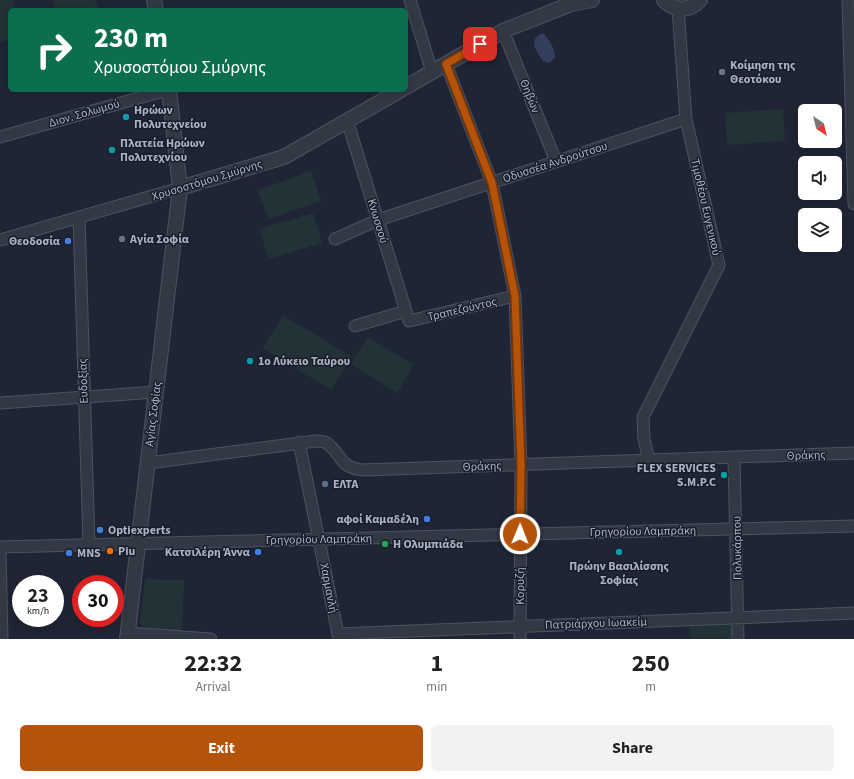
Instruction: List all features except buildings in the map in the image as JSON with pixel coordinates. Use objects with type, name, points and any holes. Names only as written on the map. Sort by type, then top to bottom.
[{"type":"street","points":[[410,0],[432,72]]},
{"type":"street","points":[[408,86],[503,31],[570,2],[592,0]]},
{"type":"street","points":[[664,0],[671,6],[678,8],[692,7],[700,0]]},
{"type":"street","points":[[848,0],[854,204]]},
{"type":"street","name":"Τιμοθέου Ευγενικού","points":[[649,460],[644,439],[643,417],[719,265],[686,119],[678,8]]},
{"type":"street","name":"Θηβών","points":[[503,31],[556,162]]},
{"type":"street","name":"Κορυζή","points":[[446,64],[492,183],[515,296],[521,465],[520,639]]},
{"type":"street","name":"Διον. Σολωμού","points":[[0,137],[161,92]]},
{"type":"street","name":"Αγίας Σοφίας","points":[[127,636],[180,188],[168,92]]},
{"type":"street","name":"Χρυσοστόμου Σμύρνης","points":[[0,240],[284,157],[397,92]]},
{"type":"street","name":"Οδυσσέα Ανδρούτσου","points":[[335,239],[378,220],[686,119]]},
{"type":"street","name":"Κνωσσού","points":[[347,120],[407,316]]},
{"type":"street","name":"Ευδοξίας","points":[[79,218],[89,544]]},
{"type":"street","name":"Τραπεζούντος","points":[[354,326],[515,296]]},
{"type":"street","points":[[0,403],[156,392]]},
{"type":"street","name":"Θράκης","points":[[148,463],[316,440],[328,443],[342,461],[351,469],[362,470],[854,453]]},
{"type":"street","name":"Χαρμανλή","points":[[299,442],[338,636]]},
{"type":"street","name":"Πολυκάρπου","points":[[734,457],[738,639]]},
{"type":"street","name":"Γρηγορίου Λαμπράκη","points":[[0,547],[854,526]]},
{"type":"street","points":[[0,552],[2,639]]},
{"type":"street","name":"Πατριάρχου Ιωακείμ","points":[[338,636],[520,626],[854,613]]},
{"type":"street","points":[[127,636],[211,639]]},
{"type":"shaded area","points":[[0,0],[13,0],[15,8],[8,8],[8,40],[0,42]]},
{"type":"shaded area","points":[[52,0],[95,0],[98,8],[54,8]]},
{"type":"shaded area","points":[[783,109],[785,141],[727,145],[725,113]]},
{"type":"shaded area","points":[[311,171],[321,201],[269,219],[258,190]]},
{"type":"shaded area","points":[[313,213],[322,243],[269,259],[259,229]]},
{"type":"shaded area","points":[[283,315],[352,357],[331,390],[263,348]]},
{"type":"shaded area","points":[[368,337],[414,365],[397,393],[351,364]]},
{"type":"shaded area","points":[[145,579],[184,580],[182,632],[143,627],[140,622]]},
{"type":"shaded area","points":[[734,624],[734,639],[690,639],[689,625]]},
{"type":"water","points":[[543,33],[550,42],[554,51],[555,58],[549,63],[543,61],[534,46],[535,38]]},
{"type":"place","name":"Κοίμηση της Θεοτόκου","points":[[722,72]]},
{"type":"place","name":"Ηρώων Πολυτεχνείου","points":[[126,117]]},
{"type":"place","name":"Πλατεία Ηρώων Πολυτεχνίου","points":[[112,150]]},
{"type":"place","name":"Αγία Σοφία","points":[[122,239]]},
{"type":"place","name":"Θεοδοσία","points":[[68,241]]},
{"type":"place","name":"1ο Λύκειο Ταύρου","points":[[250,361]]},
{"type":"place","name":"FLEX SERVICES S.M.P.C","points":[[724,475]]},
{"type":"place","name":"ΕΛΤΑ","points":[[325,484]]},
{"type":"place","name":"αφοί Καμαδέλη","points":[[427,519]]},
{"type":"place","name":"Optiexperts","points":[[100,530]]},
{"type":"place","name":"Η Ολυμπιάδα","points":[[385,544]]},
{"type":"place","name":"Piu","points":[[110,551]]},
{"type":"place","name":"Κατσιλέρη Άννα","points":[[258,552]]},
{"type":"place","name":"Πρώην Βασιλίσσης Σοφίας","points":[[619,552]]},
{"type":"place","name":"MNS","points":[[69,553]]},
{"type":"route","points":[[480,44],[446,64],[492,183],[515,296],[521,465],[520,534]]}]
